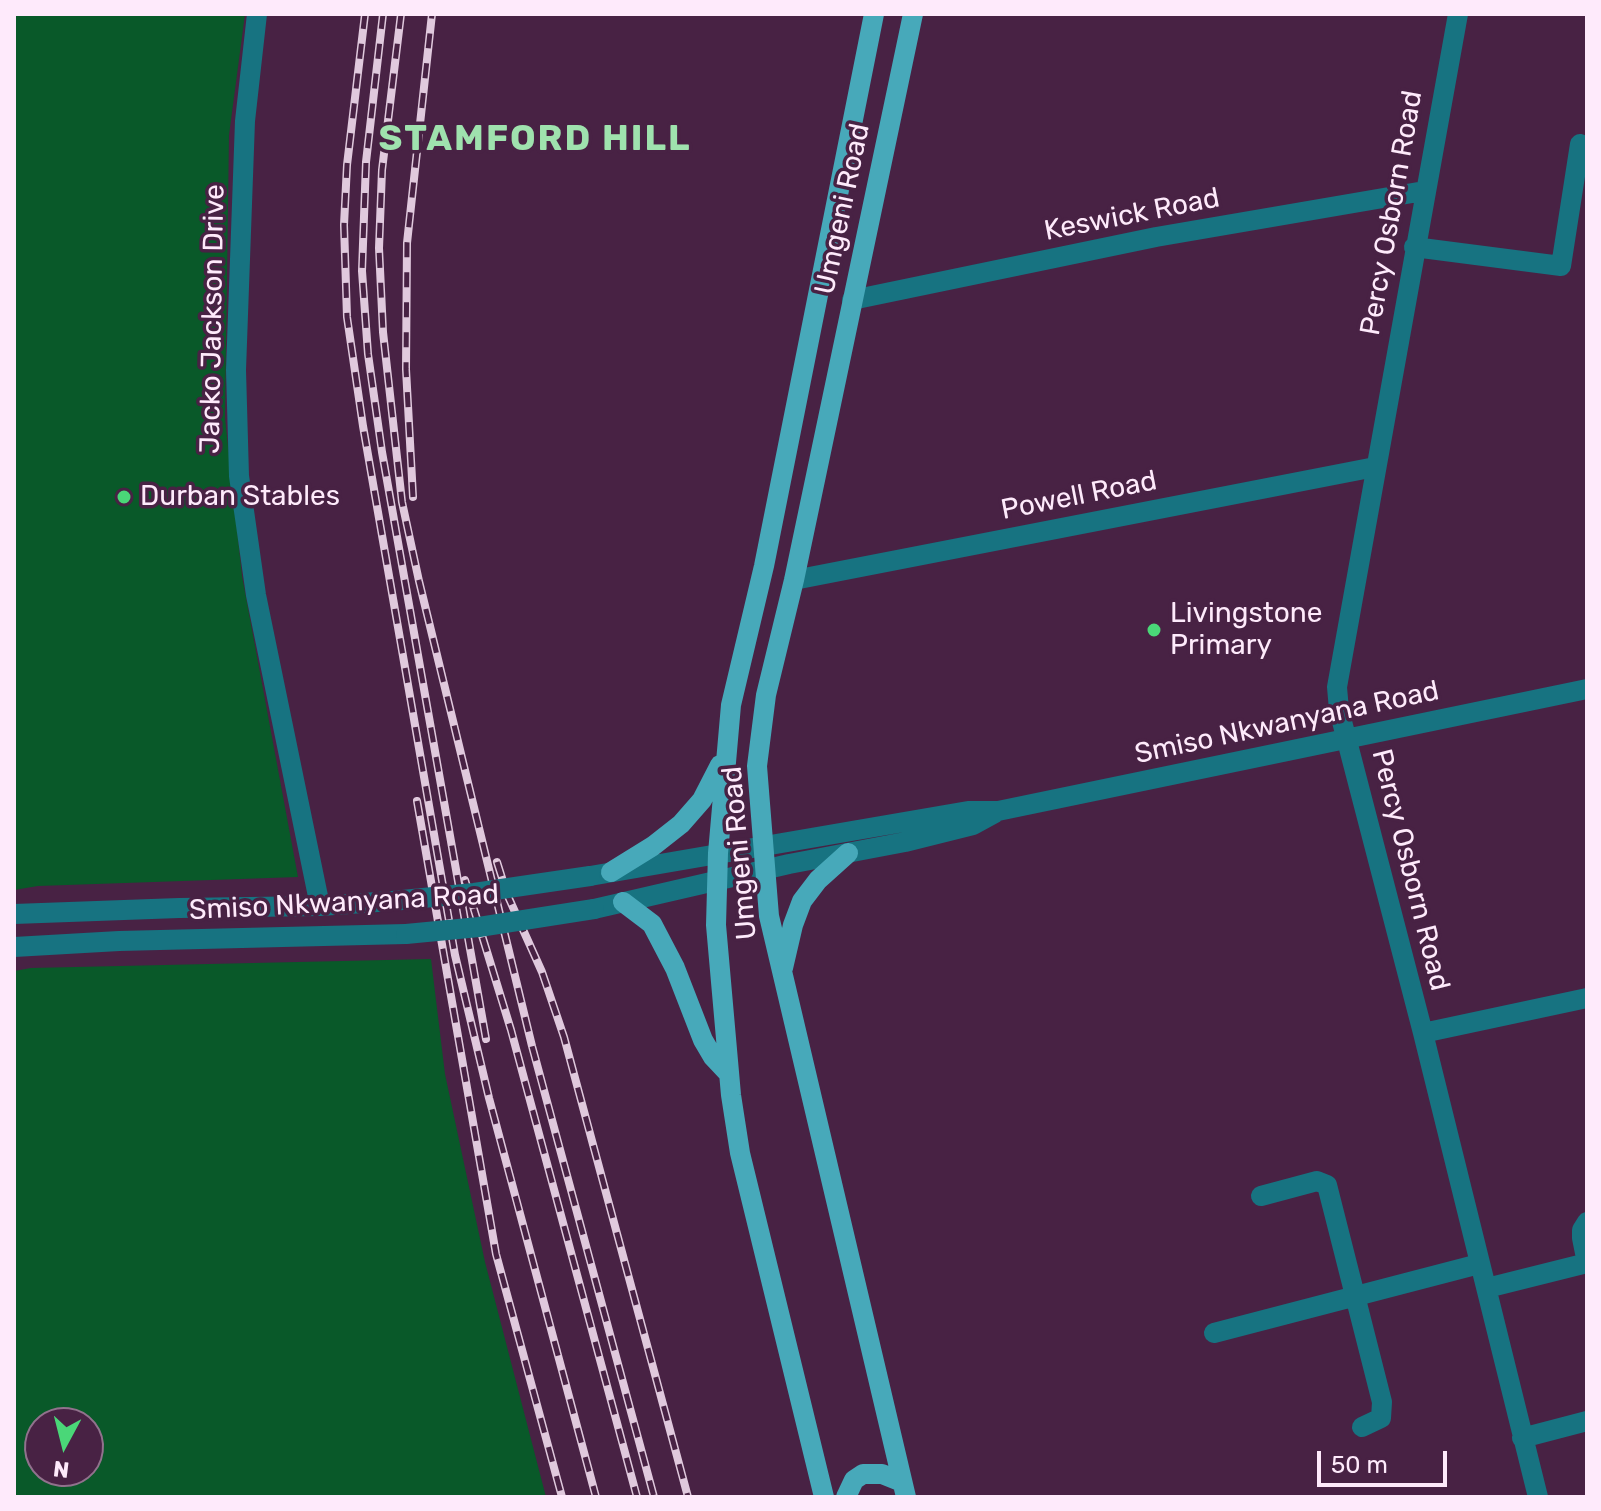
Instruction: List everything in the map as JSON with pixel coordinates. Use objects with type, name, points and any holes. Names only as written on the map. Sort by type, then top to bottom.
[{"type":"main road","name":"Umgeni Road","points":[[824,1497],[788,1360],[740,1153],[729,1074],[716,925],[717,881],[724,755],[731,705],[770,537],[874,14]]},
{"type":"main road","name":"Umgeni Road","points":[[904,1490],[769,916],[757,766],[771,674],[794,580],[913,14]]},
{"type":"main road","points":[[611,872],[681,824],[702,800],[724,755]]},
{"type":"main road","points":[[782,974],[802,901],[818,880],[848,853]]},
{"type":"main road","points":[[623,902],[652,924],[675,968],[703,1040],[729,1074]]},
{"type":"main road","points":[[846,1497],[854,1480],[863,1474],[882,1474],[904,1490]]},
{"type":"street","name":"Jacko Jackson Drive","points":[[257,14],[245,121],[236,370],[239,476],[256,595],[320,906]]},
{"type":"street","name":"Percy Osborn Road","points":[[1458,14],[1337,687],[1339,710],[1423,1033],[1537,1497]]},
{"type":"street","points":[[1414,247],[1561,266],[1580,144]]},
{"type":"street","name":"Keswick Road","points":[[852,300],[1156,237],[1424,191]]},
{"type":"street","name":"Powell Road","points":[[794,580],[1375,467]]},
{"type":"street","name":"Smiso Nkwanyana Road","points":[[14,914],[320,906],[474,893],[968,811],[998,811],[1587,689]]},
{"type":"street","name":"Smiso Nkwanyana Road","points":[[14,947],[119,941],[406,934],[479,927],[594,909],[848,853],[973,825],[998,811]]},
{"type":"street","points":[[1423,1033],[1587,998]]},
{"type":"street","points":[[1261,1196],[1317,1181],[1327,1185],[1382,1402],[1381,1418],[1362,1427]]},
{"type":"street","points":[[1487,1288],[1587,1263],[1582,1230],[1587,1222]]},
{"type":"street","points":[[1214,1333],[1479,1264]]},
{"type":"street","points":[[1522,1438],[1587,1421]]},
{"type":"green space","name":"Durban Stables","points":[[14,14],[245,14],[229,135],[225,418],[242,576],[298,877],[38,886],[14,890]]},
{"type":"green space","points":[[431,959],[445,1074],[485,1262],[546,1497],[14,1497],[14,971],[31,968]]},
{"type":"railway","points":[[365,14],[347,165],[344,225],[347,317],[363,426],[455,955],[489,1098],[596,1497]]},
{"type":"railway","points":[[383,14],[366,162],[362,271],[368,354],[382,452],[486,1039]]},
{"type":"railway","points":[[401,14],[382,170],[379,248],[383,332],[402,502],[532,1046],[654,1497]]},
{"type":"railway","points":[[413,497],[406,369],[407,243],[432,14]]},
{"type":"railway","points":[[417,801],[496,1254],[562,1497]]},
{"type":"railway","points":[[497,862],[507,894],[542,972],[564,1037],[688,1497]]},
{"type":"railway","points":[[465,880],[511,1030],[637,1497]]},
{"type":"place","name":"Durban Stables","points":[[124,497]]},
{"type":"place","name":"Livingstone Primary","points":[[1154,630]]},
{"type":"district","name":"STAMFORD HILL","points":[[535,140]]}]
